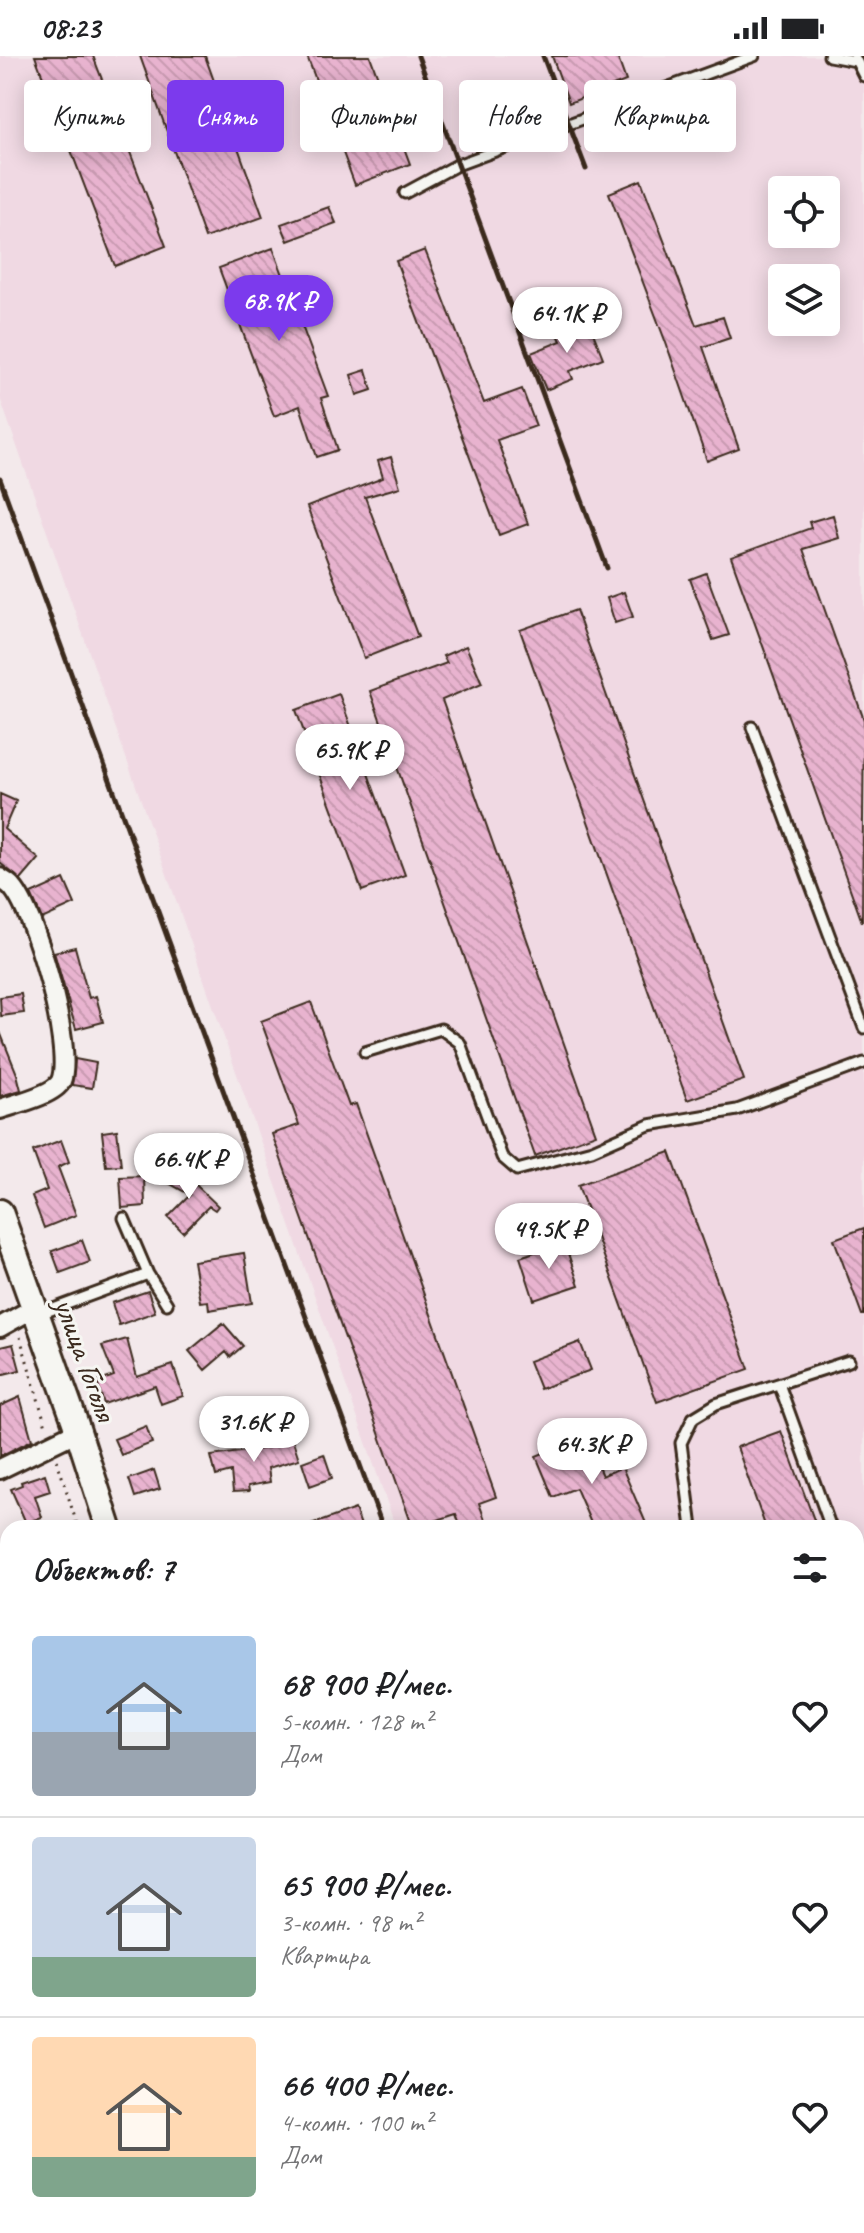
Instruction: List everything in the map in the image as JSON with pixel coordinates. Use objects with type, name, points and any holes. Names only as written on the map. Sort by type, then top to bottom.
[{"type":"main road","name":"улица Гоголя","points":[[0,1212],[21,1317],[78,1431],[106,1520]]},
{"type":"street","points":[[0,878],[12,886],[37,937],[54,994],[65,1057],[60,1082],[51,1091],[0,1109]]},
{"type":"street","points":[[0,1469],[78,1431]]},
{"type":"lane","points":[[405,193],[457,165],[754,56]]},
{"type":"lane","points":[[829,56],[856,58],[864,76]]},
{"type":"lane","points":[[752,727],[864,1028]]},
{"type":"lane","points":[[365,1052],[441,1029],[460,1043],[502,1157],[517,1170],[592,1150],[649,1125],[737,1110],[864,1063]]},
{"type":"lane","points":[[124,1218],[148,1274],[167,1304]]},
{"type":"lane","points":[[21,1317],[148,1274]]},
{"type":"lane","points":[[691,1520],[681,1443],[693,1418],[716,1404],[849,1361]]},
{"type":"lane","points":[[779,1384],[828,1520]]},
{"type":"path","points":[[21,1317],[52,1444],[76,1520]]},
{"type":"shaded area","points":[[0,56],[864,56],[864,1520],[393,1520],[0,398]]},
{"type":"building","points":[[35,56],[93,56],[102,80],[44,80]]},
{"type":"building","points":[[140,56],[205,56],[214,80],[167,80],[167,132]]},
{"type":"building","points":[[307,56],[370,56],[379,80],[316,80]]},
{"type":"building","points":[[552,56],[617,56],[626,80],[584,80],[584,97],[569,103],[568,80],[561,80]]},
{"type":"building","points":[[72,152],[130,152],[166,246],[115,266]]},
{"type":"building","points":[[174,152],[240,152],[263,217],[205,238]]},
{"type":"building","points":[[343,152],[406,152],[410,164],[355,185]]},
{"type":"building","points":[[641,180],[696,325],[723,317],[730,338],[703,347],[739,449],[707,461],[609,193]]},
{"type":"building","points":[[329,207],[336,223],[288,241],[281,224]]},
{"type":"building","points":[[273,248],[328,396],[321,398],[338,450],[317,457],[300,406],[274,416],[219,268]]},
{"type":"building","points":[[425,250],[484,403],[522,389],[536,426],[497,440],[528,524],[499,535],[396,261]]},
{"type":"building","points":[[588,320],[603,358],[570,371],[573,379],[546,390],[531,353],[561,341],[557,332]]},
{"type":"building","points":[[366,370],[372,390],[357,395],[351,375]]},
{"type":"building","points":[[391,457],[400,487],[365,497],[418,637],[364,658],[307,507],[383,478],[378,461]]},
{"type":"building","points":[[833,515],[839,538],[803,549],[864,720],[862,922],[731,557],[811,528],[809,522]]},
{"type":"building","points":[[706,573],[729,635],[713,640],[690,579]]},
{"type":"building","points":[[624,592],[633,617],[615,623],[607,598]]},
{"type":"building","points":[[576,610],[744,1080],[687,1100],[520,630]]},
{"type":"building","points":[[466,646],[482,683],[442,700],[596,1134],[535,1156],[370,691],[447,663],[443,656]]},
{"type":"building","points":[[339,694],[405,875],[362,891],[296,710]]},
{"type":"building","points":[[0,794],[16,801],[4,829],[39,859],[21,880],[0,863]]},
{"type":"building","points":[[64,879],[75,904],[42,919],[31,894]]},
{"type":"building","points":[[75,947],[89,998],[96,996],[103,1022],[76,1029],[54,952]]},
{"type":"building","points":[[21,994],[24,1013],[1,1016],[0,997]]},
{"type":"building","points":[[311,1002],[349,1106],[356,1104],[496,1497],[479,1503],[485,1520],[458,1520],[456,1514],[438,1520],[410,1520],[272,1134],[299,1125],[261,1021]]},
{"type":"building","points":[[0,1032],[21,1090],[0,1096]]},
{"type":"building","points":[[75,1059],[96,1063],[92,1088],[72,1085]]},
{"type":"building","points":[[117,1130],[121,1165],[106,1166],[102,1132]]},
{"type":"building","points":[[61,1140],[69,1162],[58,1167],[76,1215],[44,1228],[32,1196],[47,1190],[33,1151]]},
{"type":"building","points":[[670,1152],[749,1369],[657,1402],[578,1185]]},
{"type":"building","points":[[175,1168],[196,1180],[194,1183],[218,1206],[215,1210],[209,1206],[183,1232],[168,1217],[190,1195],[167,1182]]},
{"type":"building","points":[[144,1176],[145,1206],[122,1208],[120,1177]]},
{"type":"building","points":[[864,1228],[864,1315],[862,1315],[834,1239]]},
{"type":"building","points":[[82,1240],[90,1262],[60,1273],[52,1251]]},
{"type":"building","points":[[564,1242],[579,1285],[534,1300],[520,1257]]},
{"type":"building","points":[[244,1253],[252,1303],[209,1310],[208,1301],[200,1302],[193,1261]]},
{"type":"building","points":[[148,1291],[155,1312],[119,1325],[112,1303]]},
{"type":"building","points":[[223,1323],[243,1346],[230,1357],[226,1352],[205,1370],[189,1351]]},
{"type":"building","points":[[127,1339],[137,1377],[173,1365],[183,1396],[161,1404],[155,1386],[104,1404],[97,1382],[114,1376],[102,1346]]},
{"type":"building","points":[[580,1342],[591,1370],[540,1389],[529,1361]]},
{"type":"building","points":[[13,1344],[20,1370],[0,1375],[0,1347]]},
{"type":"building","points":[[20,1397],[32,1440],[0,1456],[0,1406]]},
{"type":"building","points":[[146,1426],[152,1443],[121,1455],[114,1439]]},
{"type":"building","points":[[781,1431],[814,1520],[763,1520],[737,1447]]},
{"type":"building","points":[[585,1436],[602,1476],[622,1467],[645,1520],[590,1520],[576,1488],[553,1497],[536,1456]]},
{"type":"building","points":[[292,1438],[299,1459],[268,1468],[270,1482],[248,1486],[249,1491],[233,1492],[231,1472],[216,1476],[211,1456],[268,1448]]},
{"type":"building","points":[[324,1454],[332,1478],[310,1486],[302,1462]]},
{"type":"building","points":[[154,1470],[160,1489],[135,1497],[129,1479]]},
{"type":"building","points":[[45,1474],[50,1491],[35,1496],[42,1517],[25,1520],[11,1489],[22,1485],[21,1482]]},
{"type":"building","points":[[355,1509],[359,1520],[325,1520]]},
{"type":"railway","points":[[418,56],[607,568]]},
{"type":"railway","points":[[543,56],[586,169]]},
{"type":"railway","points":[[0,479],[380,1520]]}]
